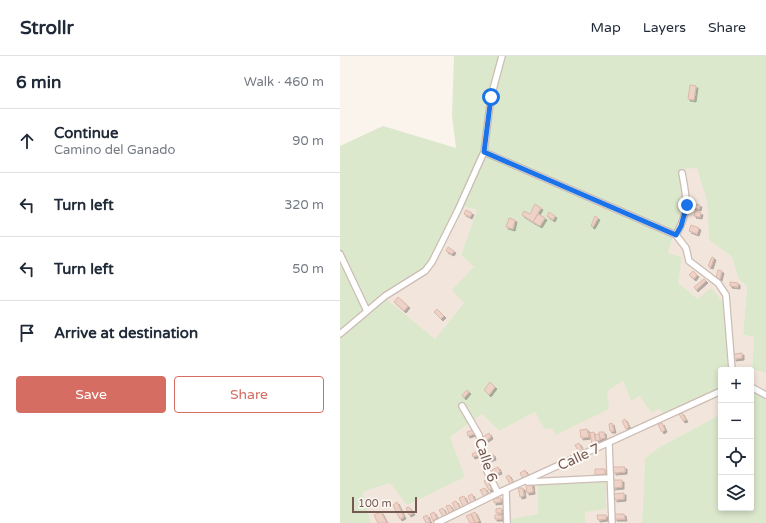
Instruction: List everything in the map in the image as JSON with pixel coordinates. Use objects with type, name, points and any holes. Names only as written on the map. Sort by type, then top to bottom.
[{"type":"street","points":[[340,334],[385,296],[425,271],[432,262],[458,210],[484,152],[491,97],[502,56]]},
{"type":"street","points":[[484,152],[676,235],[686,248],[689,261],[718,283],[726,295],[732,367]]},
{"type":"street","points":[[676,235],[681,226],[687,205],[682,173]]},
{"type":"street","points":[[340,254],[367,311]]},
{"type":"street","points":[[754,389],[766,395]]},
{"type":"street","name":"Calle 7","points":[[437,523],[498,493],[718,392]]},
{"type":"street","name":"Calle 6","points":[[462,406],[479,435],[488,471],[498,493]]},
{"type":"street","points":[[609,443],[612,523]]},
{"type":"street","points":[[523,482],[610,478]]},
{"type":"street","name":"Calle 6","points":[[506,490],[507,523]]},
{"type":"shaded area","points":[[697,167],[707,202],[709,240],[732,257],[738,278],[747,287],[743,335],[754,337],[752,367],[728,367],[723,302],[698,299],[677,283],[682,257],[668,253],[684,201],[680,169]]},
{"type":"shaded area","points":[[465,207],[477,210],[461,255],[474,267],[464,303],[435,339],[384,298],[432,267]]},
{"type":"shaded area","points":[[754,370],[766,373],[766,399],[754,393]]},
{"type":"shaded area","points":[[623,381],[631,401],[640,396],[659,409],[718,394],[718,416],[658,448],[645,458],[642,523],[585,523],[585,512],[538,515],[511,519],[511,523],[371,523],[363,492],[390,483],[465,478],[450,437],[482,414],[499,431],[535,412],[544,429]]},
{"type":"green space","points":[[454,56],[766,56],[766,373],[754,370],[754,367],[752,367],[754,337],[743,335],[747,287],[738,278],[732,257],[709,240],[707,202],[697,168],[680,169],[684,201],[668,253],[682,257],[678,283],[698,299],[711,288],[723,302],[728,367],[718,367],[718,394],[665,414],[659,409],[651,412],[640,396],[631,401],[623,381],[607,391],[609,409],[556,435],[552,428],[544,429],[535,412],[499,431],[482,414],[450,437],[465,477],[407,505],[390,483],[363,492],[371,523],[340,523],[340,146],[383,126],[456,148],[452,116]],"holes":[[[465,207],[477,210],[461,255],[474,267],[452,290],[464,303],[435,339],[385,298],[432,267]]]},
{"type":"green space","points":[[754,393],[766,399],[766,523],[642,523],[645,458],[658,448],[718,416],[718,511],[754,511]]},
{"type":"green space","points":[[606,482],[606,509],[585,512],[585,523],[511,523],[511,519],[538,514],[538,485]]},
{"type":"building","points":[[690,85],[696,86],[694,100],[688,99]]},
{"type":"building","points":[[535,204],[541,208],[533,222],[522,215],[524,211],[530,214]]},
{"type":"building","points":[[694,204],[700,205],[699,209],[693,208]]},
{"type":"building","points":[[466,210],[472,213],[470,217],[464,214]]},
{"type":"building","points":[[695,211],[701,213],[700,217],[694,216]]},
{"type":"building","points":[[549,212],[555,216],[553,220],[547,216]]},
{"type":"building","points":[[538,214],[545,218],[540,226],[533,222]]},
{"type":"building","points":[[595,216],[598,218],[593,227],[591,226]]},
{"type":"building","points":[[509,218],[515,220],[513,229],[506,227]]},
{"type":"building","points":[[691,225],[699,228],[697,234],[689,231]]},
{"type":"building","points":[[448,247],[454,251],[452,254],[446,251]]},
{"type":"building","points":[[712,257],[714,258],[711,267],[708,266]]},
{"type":"building","points":[[718,270],[722,271],[720,279],[716,278]]},
{"type":"building","points":[[693,271],[697,275],[694,279],[689,275]]},
{"type":"building","points":[[704,279],[706,281],[696,290],[694,287]]},
{"type":"building","points":[[730,282],[738,283],[738,287],[730,286]]},
{"type":"building","points":[[398,297],[408,306],[404,311],[394,302]]},
{"type":"building","points":[[437,309],[444,316],[441,319],[434,312]]},
{"type":"building","points":[[742,353],[742,358],[734,359],[734,354]]},
{"type":"building","points":[[490,382],[495,387],[489,395],[484,390]]},
{"type":"building","points":[[467,390],[469,392],[464,398],[462,395]]},
{"type":"building","points":[[682,413],[686,420],[683,421],[679,414]]},
{"type":"building","points":[[625,419],[629,427],[626,429],[622,421]]},
{"type":"building","points":[[612,423],[614,431],[610,431],[609,424]]},
{"type":"building","points":[[662,423],[665,430],[662,432],[658,425]]},
{"type":"building","points":[[587,429],[589,437],[581,438],[580,430]]},
{"type":"building","points":[[473,430],[474,434],[468,436],[467,432]]},
{"type":"building","points":[[594,432],[596,444],[592,445],[590,433]]},
{"type":"building","points":[[599,432],[604,432],[605,438],[600,439]]},
{"type":"building","points":[[489,433],[491,437],[485,441],[483,437]]},
{"type":"building","points":[[599,434],[600,440],[596,441],[595,435]]},
{"type":"building","points":[[579,443],[583,451],[579,453],[575,445]]},
{"type":"building","points":[[478,451],[479,455],[473,457],[472,454]]},
{"type":"building","points":[[493,454],[494,458],[489,460],[487,456]]},
{"type":"building","points":[[498,467],[500,472],[493,475],[490,471]]},
{"type":"building","points":[[613,467],[625,467],[625,472],[614,473]]},
{"type":"building","points":[[595,469],[605,469],[605,474],[595,475]]},
{"type":"building","points":[[525,470],[528,476],[523,479],[520,473]]},
{"type":"building","points":[[509,475],[513,483],[510,484],[506,477]]},
{"type":"building","points":[[487,480],[492,489],[489,490],[484,481]]},
{"type":"building","points":[[612,480],[622,480],[622,487],[612,488]]},
{"type":"building","points":[[532,484],[533,492],[527,493],[526,485]]},
{"type":"building","points":[[485,488],[488,494],[484,497],[480,490]]},
{"type":"building","points":[[518,488],[523,488],[524,496],[520,497]]},
{"type":"building","points":[[624,493],[624,499],[615,500],[614,494]]},
{"type":"building","points":[[472,494],[475,501],[471,503],[468,496]]},
{"type":"building","points":[[464,496],[468,505],[463,507],[459,498]]},
{"type":"building","points":[[494,498],[501,498],[501,502],[494,503]]},
{"type":"building","points":[[456,501],[460,508],[456,510],[452,503]]},
{"type":"building","points":[[397,502],[404,517],[400,519],[393,505]]},
{"type":"building","points":[[450,505],[453,511],[449,513],[446,506]]},
{"type":"building","points":[[409,507],[413,513],[409,515],[406,508]]},
{"type":"building","points":[[443,508],[447,515],[443,517],[439,510]]},
{"type":"building","points":[[501,508],[502,513],[496,513],[496,509]]},
{"type":"building","points":[[381,512],[387,523],[378,523],[374,515]]},
{"type":"building","points":[[434,512],[437,518],[433,521],[430,514]]},
{"type":"building","points":[[475,512],[479,521],[476,523],[471,514]]},
{"type":"building","points":[[471,514],[475,523],[470,523],[466,516]]},
{"type":"building","points":[[615,514],[624,514],[625,519],[615,519]]},
{"type":"building","points":[[427,515],[430,522],[429,523],[426,523],[423,517]]},
{"type":"building","points":[[495,515],[501,515],[502,519],[495,519]]},
{"type":"building","points":[[597,515],[606,515],[606,519],[598,520]]},
{"type":"route","points":[[491,97],[484,152],[676,235],[681,226],[687,205]]}]
